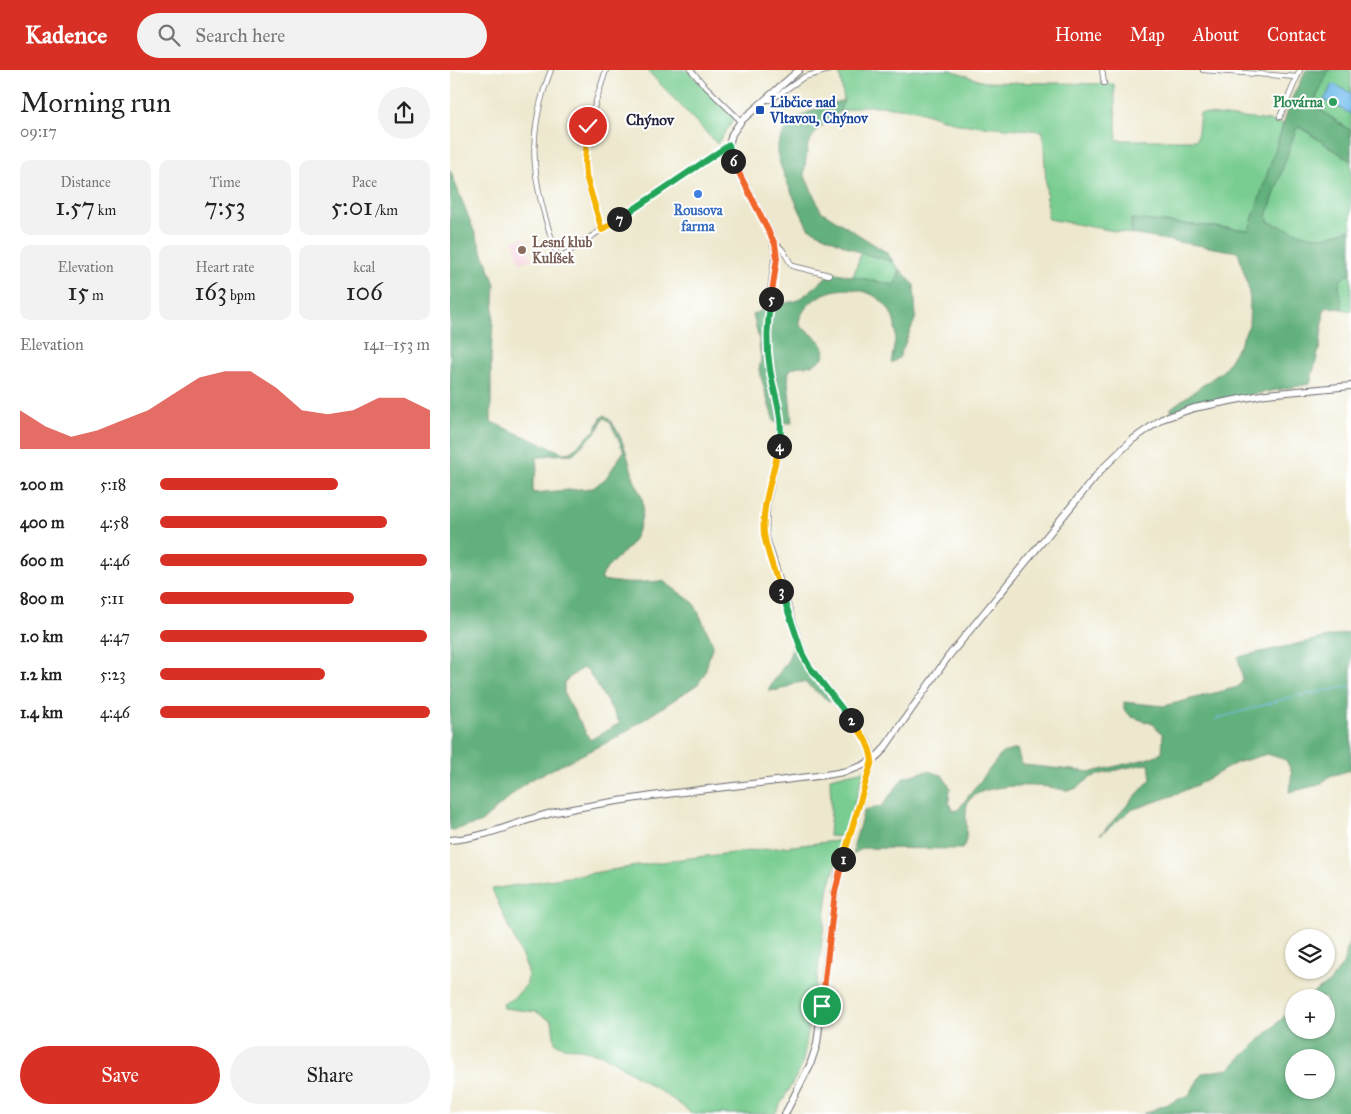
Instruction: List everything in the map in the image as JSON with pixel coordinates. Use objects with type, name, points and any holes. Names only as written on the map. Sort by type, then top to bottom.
[{"type":"street","points":[[551,70],[536,119],[534,160],[535,178],[544,218],[557,255],[562,256],[729,145]]},
{"type":"street","points":[[602,230],[588,187],[585,161],[588,126],[606,70]]},
{"type":"street","points":[[691,70],[741,121]]},
{"type":"street","points":[[786,1114],[818,1044],[838,876],[872,761],[866,739],[809,666],[803,655],[764,535],[766,504],[780,441],[781,426],[767,350],[769,307],[777,258],[775,244],[734,163],[729,145],[732,134],[741,121],[799,70]]},
{"type":"street","points":[[765,99],[771,100],[804,77],[829,70]]},
{"type":"street","points":[[1102,70],[1104,83]]},
{"type":"street","points":[[1203,70],[1297,77]]},
{"type":"street","points":[[1280,117],[1300,70]]},
{"type":"street","points":[[775,244],[782,249],[793,266],[828,275]]},
{"type":"street","points":[[450,840],[487,833],[553,813],[584,807],[636,798],[821,775],[858,768],[872,761],[883,750],[948,657],[1101,470],[1132,440],[1162,419],[1194,408],[1266,394],[1351,386]]},
{"type":"shaded area","name":"Lesní klub Kulíšek","points":[[524,237],[532,259],[520,263],[513,241]]},
{"type":"green space","points":[[647,70],[687,70],[735,118],[717,144]]},
{"type":"green space","points":[[839,70],[951,70],[984,82],[1114,84],[1117,140],[1197,140],[1200,113],[1284,124],[1249,230],[1132,219],[1131,234],[1048,219],[1043,131],[958,124],[917,110],[882,106],[861,106],[839,112],[844,100]]},
{"type":"green space","points":[[1306,70],[1329,70],[1316,98],[1315,106],[1351,131],[1351,161],[1300,127],[1296,129],[1267,216],[1269,222],[1304,235],[1324,237],[1351,229],[1351,273],[1345,276],[1339,284],[1342,309],[1328,307],[1324,310],[1320,346],[1310,384],[1204,403],[1171,411],[1171,408],[1224,370],[1249,325],[1250,300],[1248,286],[1238,252],[1131,234],[1131,219],[1249,230],[1292,98]]},
{"type":"green space","name":"Plovárna","points":[[1329,70],[1351,70],[1351,131],[1315,106],[1316,98]]},
{"type":"green space","points":[[844,100],[839,112],[818,129],[808,144],[804,174],[821,211],[886,252],[894,262],[861,253],[808,228],[780,165],[777,146],[790,125],[815,109]]},
{"type":"green space","points":[[1299,127],[1351,161],[1351,229],[1324,237],[1304,235],[1269,222],[1267,216],[1295,129]]},
{"type":"green space","points":[[450,170],[495,284],[491,356],[491,422],[563,453],[571,452],[596,429],[601,418],[605,415],[621,437],[643,501],[643,508],[637,533],[633,541],[607,568],[601,580],[624,583],[663,581],[694,603],[713,644],[704,675],[698,684],[616,738],[528,781],[480,823],[450,831]],"holes":[[[605,418],[610,422],[624,451],[606,478],[593,488],[533,493],[533,481],[537,471],[536,458],[549,455],[573,454],[598,430],[602,420]],[[582,668],[587,669],[620,723],[590,740],[564,694],[564,682]]]},
{"type":"green space","points":[[861,253],[884,258],[896,265],[899,270],[894,285],[853,277]]},
{"type":"green space","points":[[899,268],[914,285],[916,317],[899,358],[891,363],[895,326],[887,307],[876,297],[862,291],[846,289],[831,291],[806,307],[799,321],[801,327],[813,335],[822,345],[825,351],[824,356],[820,361],[811,365],[798,366],[789,371],[788,381],[792,423],[774,422],[759,370],[761,360],[759,340],[753,314],[774,305],[796,301],[832,272],[894,285],[899,277]]},
{"type":"green space","points":[[1351,273],[1351,311],[1342,309],[1339,284],[1345,276]]},
{"type":"green space","points":[[1351,632],[1351,770],[1330,776],[1319,785],[1289,792],[1292,772],[1286,760],[1267,754],[1236,763],[1197,785],[1131,810],[1100,835],[1151,779],[1149,764],[1144,764],[1094,776],[1071,790],[1041,786],[1009,786],[978,793],[971,798],[966,808],[966,837],[962,849],[864,848],[854,855],[854,845],[864,810],[882,806],[904,777],[928,771],[942,775],[950,787],[949,802],[954,811],[958,810],[1002,753],[1017,749],[1021,763],[1024,765],[1092,772],[1146,759],[1162,753],[1163,735],[1153,724],[1132,717],[1124,710],[1124,702],[1164,706],[1238,687],[1243,680],[1238,657]]},
{"type":"green space","points":[[794,642],[805,666],[833,700],[830,702],[804,682],[774,691],[769,690],[788,660]]},
{"type":"green space","points":[[864,770],[846,837],[829,836],[831,810],[830,778]]},
{"type":"green space","points":[[844,840],[829,886],[816,986],[802,1066],[775,1114],[693,1114],[605,1056],[577,1048],[563,1047],[555,1043],[552,1021],[536,1012],[504,1008],[503,1004],[515,997],[527,984],[528,970],[492,889],[681,859]]},
{"type":"green space","points":[[1351,936],[1351,1114],[1143,1114],[1189,1095],[1202,1073],[1229,1069],[1285,1016],[1285,1039],[1335,1039],[1335,989],[1319,989],[1332,979],[1335,979],[1335,975],[1343,964]]},
{"type":"water","points":[[1333,84],[1351,93],[1351,114],[1324,100]]},
{"type":"waterway","points":[[1215,719],[1288,698],[1351,686]]},
{"type":"place","name":"Plovárna","points":[[1333,102]]},
{"type":"place","name":"Libčice nad Vltavou, Chýnov","points":[[760,110]]},
{"type":"place","name":"Rousova farma","points":[[698,194]]},
{"type":"place","name":"Lesní klub Kulíšek","points":[[522,250]]},
{"type":"district","name":"Chýnov","points":[[650,120]]},
{"type":"route","points":[[588,126],[585,161],[586,176],[602,230],[729,145],[734,163],[775,244],[777,258],[769,307],[767,350],[778,401],[781,426],[780,441],[766,504],[764,535],[803,655],[809,666],[866,739],[872,761],[838,876],[822,1006]]}]
